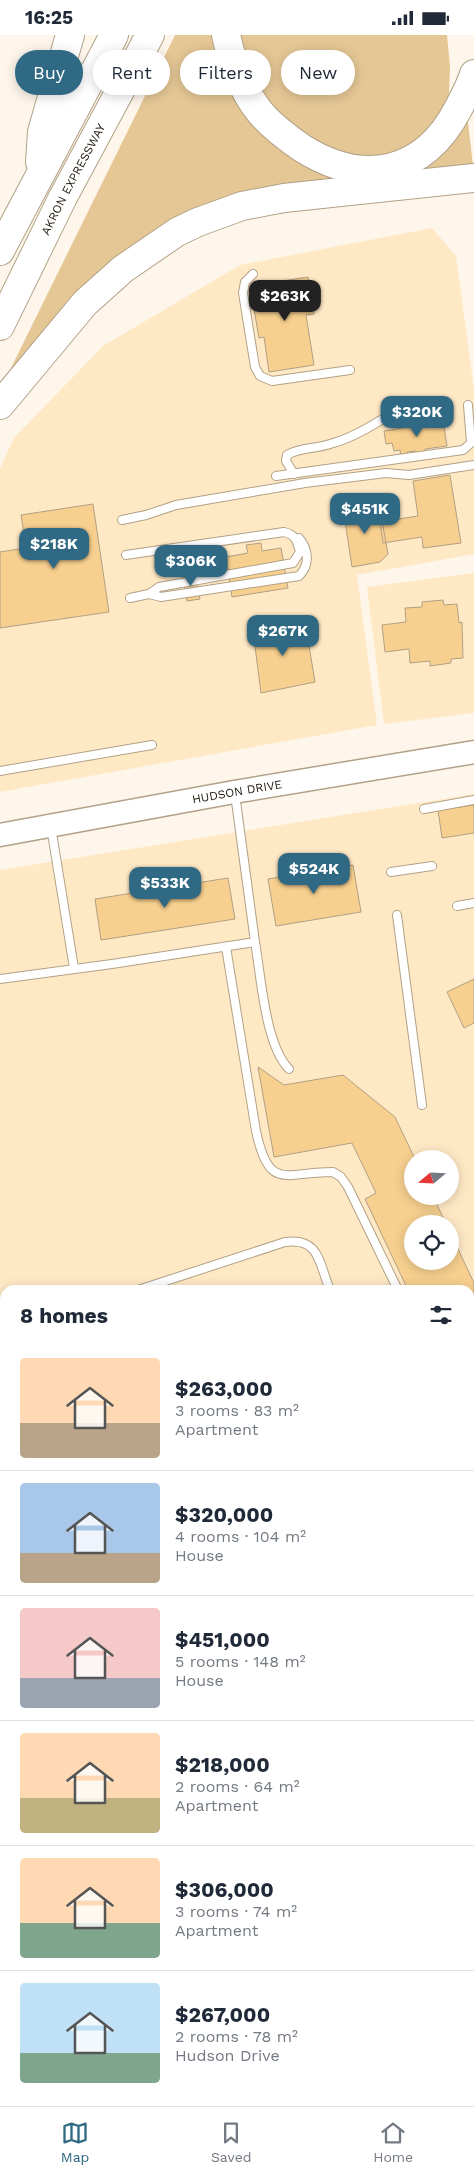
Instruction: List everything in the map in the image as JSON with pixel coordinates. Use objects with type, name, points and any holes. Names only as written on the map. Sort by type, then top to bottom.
[{"type":"highway","points":[[40,175],[42,132],[70,35]]},
{"type":"highway","points":[[0,251],[114,35]]},
{"type":"highway","name":"AKRON EXPRESSWAY","points":[[0,326],[62,199],[150,35]]},
{"type":"highway","points":[[226,35],[239,77],[247,94],[269,123],[307,151],[338,166],[353,169],[381,170],[412,159],[428,149],[436,142],[452,121],[471,84],[474,74]]},
{"type":"highway","points":[[0,405],[85,303],[123,269],[177,232],[242,206],[284,198],[474,178]]},
{"type":"street","name":"HUDSON DRIVE","points":[[0,835],[234,792],[474,752]]},
{"type":"lane","points":[[253,274],[245,282],[243,293],[255,367],[260,376],[272,381],[350,370]]},
{"type":"lane","points":[[276,477],[463,450],[471,443],[468,405]]},
{"type":"lane","points":[[294,474],[286,461],[288,455],[294,451],[328,445],[350,438],[381,420]]},
{"type":"lane","points":[[122,520],[146,515],[176,505],[305,483],[386,473],[409,475],[474,465]]},
{"type":"lane","points":[[126,555],[284,532],[297,536],[303,543],[307,556],[306,569],[299,576],[161,597],[149,594]]},
{"type":"lane","points":[[130,598],[149,594],[159,587],[293,563],[300,552],[297,540],[290,534]]},
{"type":"lane","points":[[0,771],[152,745]]},
{"type":"lane","points":[[234,792],[270,1034],[281,1061],[289,1069]]},
{"type":"lane","points":[[424,809],[474,800]]},
{"type":"lane","points":[[50,826],[74,968]]},
{"type":"lane","points":[[392,872],[432,866]]},
{"type":"lane","points":[[457,907],[474,903]]},
{"type":"lane","points":[[398,915],[422,1105]]},
{"type":"lane","points":[[0,979],[74,968],[112,965],[255,942]]},
{"type":"lane","points":[[226,947],[256,1131],[260,1151],[266,1163],[280,1175],[304,1176],[333,1172],[341,1177],[348,1187],[396,1285]]},
{"type":"lane","points":[[153,1285],[285,1242],[298,1240],[308,1243],[315,1251],[328,1285]]},
{"type":"shaded area","points":[[175,35],[218,35],[223,50],[180,50],[180,95],[243,95],[353,177],[461,120],[468,122],[473,166],[212,203],[13,372],[10,371],[145,95],[170,95],[170,50],[168,50]]},
{"type":"shaded area","points":[[234,35],[447,35],[450,67],[449,96],[444,119],[417,149],[352,166],[266,108],[260,95],[271,95],[271,50],[241,50]]},
{"type":"shaded area","points":[[432,228],[456,256],[474,389],[474,554],[357,575],[377,725],[0,792],[0,468],[14,438],[103,346],[240,265]]},
{"type":"shaded area","points":[[474,573],[474,713],[384,724],[367,587]]},
{"type":"shaded area","points":[[474,794],[474,1285],[0,1285],[0,870]]},
{"type":"building","points":[[308,277],[314,314],[306,315],[314,365],[269,372],[264,337],[259,338],[250,286]]},
{"type":"building","points":[[443,421],[447,446],[425,449],[425,452],[416,454],[416,451],[407,452],[407,456],[401,457],[400,450],[394,451],[392,443],[386,444],[384,431]]},
{"type":"building","points":[[450,475],[461,543],[423,548],[422,537],[383,543],[380,522],[418,516],[413,481]]},
{"type":"building","points":[[93,504],[109,612],[0,628],[0,552],[26,548],[21,515]]},
{"type":"building","points":[[372,504],[380,510],[388,554],[380,562],[352,567],[343,508]]},
{"type":"building","points":[[261,543],[262,551],[281,548],[288,588],[232,597],[226,557],[248,553],[246,545]]},
{"type":"building","points":[[195,572],[200,599],[187,601],[182,574]]},
{"type":"building","points":[[443,600],[444,605],[457,604],[459,623],[462,622],[463,658],[451,659],[451,663],[430,666],[430,661],[410,663],[409,649],[385,652],[382,625],[406,622],[405,608],[422,607],[422,602]]},
{"type":"building","points":[[305,622],[315,682],[261,693],[253,631]]},
{"type":"building","points":[[474,805],[474,833],[442,838],[438,810]]},
{"type":"building","points":[[353,865],[361,912],[276,926],[268,879]]},
{"type":"building","points":[[228,878],[235,919],[101,940],[95,899]]},
{"type":"building","points":[[474,979],[474,1023],[464,1028],[447,992]]},
{"type":"building","points":[[258,1067],[284,1085],[343,1075],[395,1117],[411,1150],[404,1150],[404,1205],[437,1205],[442,1215],[404,1215],[404,1270],[459,1270],[459,1251],[474,1285],[406,1285],[365,1199],[376,1193],[352,1143],[274,1157]]}]
